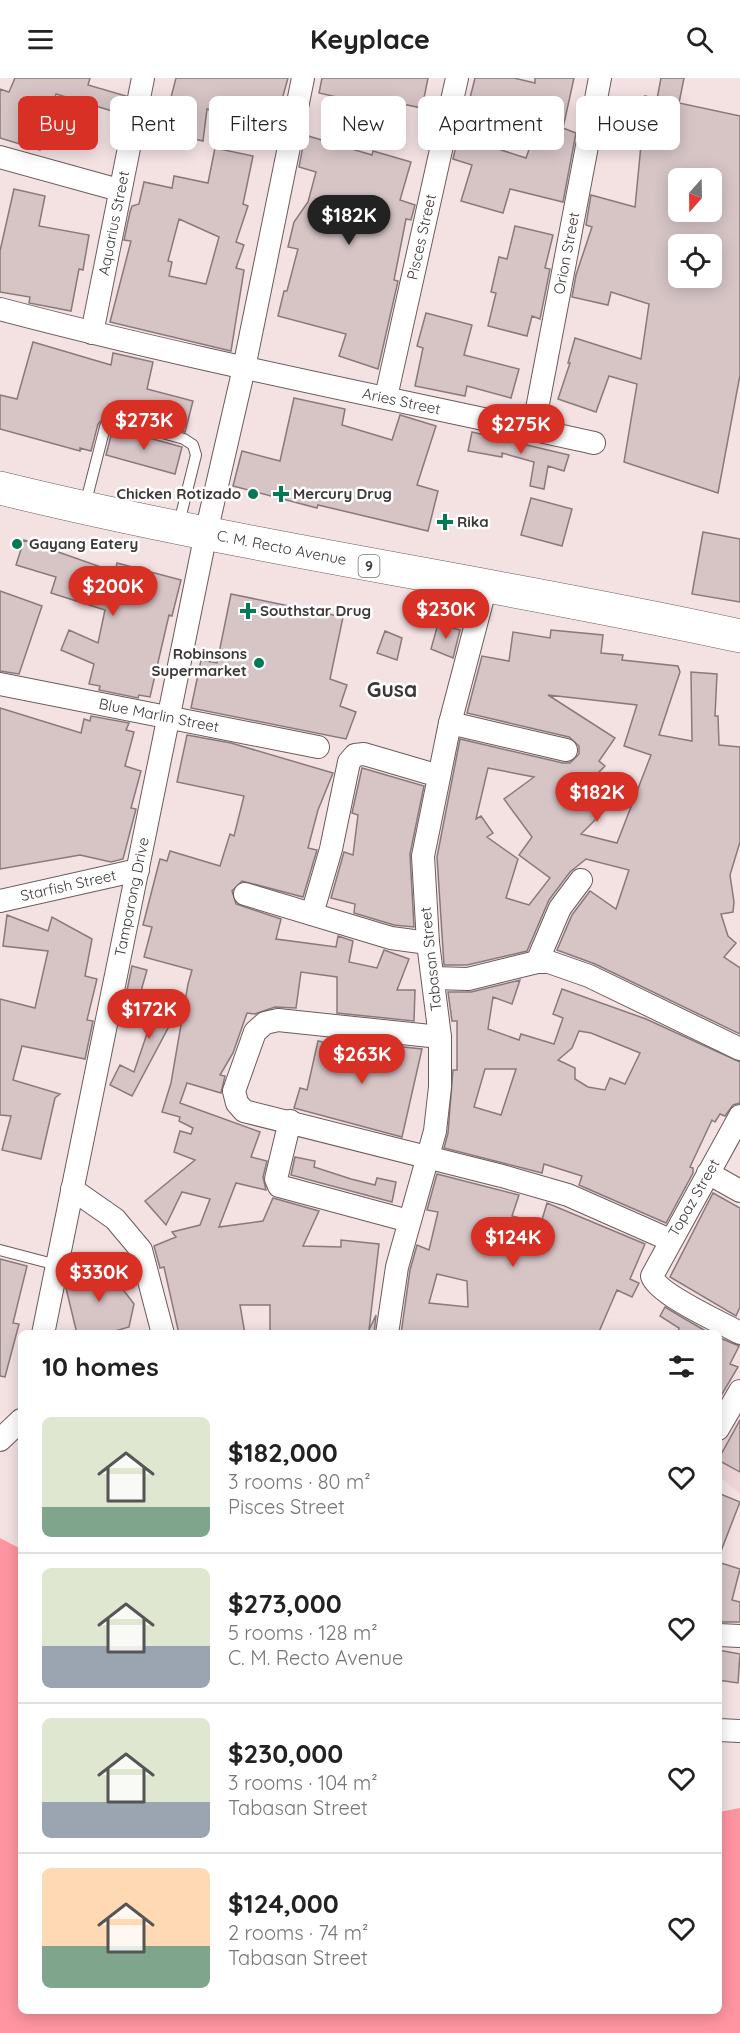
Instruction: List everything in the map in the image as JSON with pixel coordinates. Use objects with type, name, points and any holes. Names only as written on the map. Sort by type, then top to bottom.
[{"type":"highway","name":"C. M. Recto Avenue","points":[[0,488],[349,562],[486,585],[740,636]]},
{"type":"street","name":"Aquarius Street","points":[[92,333],[118,190],[143,78]]},
{"type":"street","points":[[192,530],[244,368],[303,78]]},
{"type":"street","name":"Pisces Street","points":[[386,398],[457,78]]},
{"type":"street","name":"Orion Street","points":[[533,430],[600,78]]},
{"type":"street","points":[[0,157],[118,190]]},
{"type":"street","name":"Aries Street","points":[[0,309],[244,368],[594,443]]},
{"type":"street","name":"Tamparong Drive","points":[[44,1330],[168,717],[192,530]]},
{"type":"street","name":"Tabasan Street","points":[[388,1330],[397,1267],[435,1131],[440,1087],[440,1037],[428,943],[423,856],[450,723],[486,585]]},
{"type":"street","name":"Blue Marlin Street","points":[[0,684],[318,747]]},
{"type":"street","points":[[450,723],[566,750]]},
{"type":"street","points":[[312,914],[331,849],[349,762],[355,755],[364,754],[439,776]]},
{"type":"street","name":"Starfish Street","points":[[0,901],[138,870]]},
{"type":"street","points":[[537,962],[560,908],[581,880]]},
{"type":"street","points":[[245,894],[391,938],[428,943]]},
{"type":"street","points":[[433,978],[468,979],[537,962],[563,965],[740,1049]]},
{"type":"street","points":[[440,1037],[278,1020],[265,1023],[255,1032],[234,1091],[237,1103],[244,1111],[290,1120],[568,1196],[670,1240]]},
{"type":"street","name":"Topaz Street","points":[[740,1116],[654,1269],[654,1282],[670,1294],[740,1333]]},
{"type":"street","points":[[290,1120],[276,1179],[279,1186],[409,1221]]},
{"type":"street","points":[[708,1173],[740,1191]]},
{"type":"street","points":[[72,1189],[116,1219],[141,1250],[162,1330]]},
{"type":"street","points":[[722,1422],[740,1391]]},
{"type":"street","points":[[0,1440],[18,1423]]},
{"type":"street","points":[[722,1635],[740,1636]]},
{"type":"street","points":[[722,1730],[740,1731]]},
{"type":"lane","points":[[85,507],[105,427],[108,421],[116,420],[184,439],[193,445],[196,455],[192,530]]},
{"type":"lane","points":[[0,1250],[57,1264]]},
{"type":"shaded area","points":[[740,1408],[740,1494],[722,1479],[722,1441]]},
{"type":"shaded area","points":[[0,1538],[18,1547],[18,2014],[722,2014],[722,1811],[740,1808],[740,2033],[0,2033]]},
{"type":"building","points":[[15,78],[90,78],[88,85],[126,96],[110,96],[110,110],[98,107],[98,96],[56,94],[55,96],[18,96],[18,143],[0,138],[0,89],[9,92]]},
{"type":"building","points":[[176,78],[288,78],[283,96],[209,96],[203,141],[197,140],[197,96],[171,96]]},
{"type":"building","points":[[322,78],[428,78],[424,96],[418,96],[418,107],[406,105],[406,96],[332,96],[319,93]]},
{"type":"building","points":[[475,78],[514,78],[535,83],[535,78],[574,78],[564,123],[564,96],[470,96]]},
{"type":"building","points":[[661,78],[684,78],[680,98],[680,96],[658,96]]},
{"type":"building","points":[[680,103],[740,116],[740,375],[718,493],[624,462],[637,384],[609,376],[596,412],[558,399],[570,363],[568,363],[575,338],[641,359],[649,304],[611,292],[608,305],[572,297],[576,275],[592,227],[586,225],[591,195],[635,207],[641,150],[680,150]]},
{"type":"building","points":[[564,128],[576,133],[563,202],[510,189],[503,213],[461,201],[472,165],[453,159],[455,150],[501,150],[526,158],[529,150],[564,150]]},
{"type":"building","points":[[309,136],[321,140],[321,150],[355,150],[372,155],[373,151],[411,162],[400,200],[415,205],[411,220],[406,219],[394,280],[398,281],[378,369],[339,356],[346,334],[278,316],[298,249],[288,247],[294,222],[308,202],[316,172],[299,167],[302,150],[309,150]]},
{"type":"building","points":[[215,150],[253,156],[243,204],[248,206],[236,242],[244,245],[236,268],[244,270],[231,351],[110,322],[131,241],[124,240],[132,206],[139,204],[144,182],[172,188],[174,176],[208,183]],"holes":[[[179,219],[219,237],[206,284],[169,276],[172,262],[168,261]]]},
{"type":"building","points":[[14,189],[45,196],[39,226],[89,235],[83,270],[79,269],[71,311],[29,303],[30,297],[0,292],[0,251]]},
{"type":"building","points":[[515,226],[553,235],[545,268],[550,269],[540,319],[532,316],[527,336],[488,326],[496,293],[491,292],[499,257],[507,259]]},
{"type":"building","points":[[426,313],[472,325],[464,355],[519,369],[511,398],[467,386],[465,396],[415,386],[423,348],[417,346]]},
{"type":"building","points":[[33,342],[111,365],[113,353],[153,362],[147,389],[193,401],[185,432],[118,413],[107,414],[98,424],[91,451],[80,448],[80,451],[0,429],[0,395],[17,399]]},
{"type":"building","points":[[294,398],[345,409],[342,425],[392,440],[400,415],[436,426],[417,485],[438,491],[428,531],[318,505],[317,508],[233,486],[242,451],[280,461]]},
{"type":"building","points":[[113,428],[182,447],[175,474],[106,455]]},
{"type":"building","points":[[472,432],[569,455],[564,471],[548,466],[544,489],[530,486],[534,462],[502,453],[502,457],[468,451]]},
{"type":"building","points":[[531,498],[572,509],[562,546],[521,535]]},
{"type":"building","points":[[703,532],[740,539],[740,602],[692,594]]},
{"type":"building","points":[[24,540],[115,572],[117,563],[181,580],[172,616],[169,615],[150,697],[139,695],[138,698],[99,690],[100,686],[89,684],[94,664],[61,650],[69,630],[98,643],[105,610],[51,593],[56,577],[16,565]]},
{"type":"building","points":[[0,591],[42,606],[19,674],[0,671]]},
{"type":"building","name":"Robinsons Supermarket","points":[[231,594],[343,617],[330,679],[347,685],[340,706],[356,712],[346,739],[191,708],[201,660],[217,663]]},
{"type":"building","points":[[438,624],[460,630],[453,658],[431,649]]},
{"type":"building","points":[[551,630],[603,635],[601,653],[623,655],[622,660],[678,666],[680,672],[659,735],[692,741],[691,672],[717,674],[715,716],[718,716],[719,745],[740,747],[740,842],[730,875],[734,902],[733,912],[721,914],[728,936],[736,943],[724,957],[740,968],[740,1034],[595,964],[557,950],[572,915],[590,891],[616,909],[629,870],[586,859],[570,872],[549,900],[527,951],[467,965],[444,965],[437,857],[460,739],[563,763],[570,763],[579,754],[579,746],[569,737],[467,713],[482,656],[509,661],[513,632],[550,638]],"holes":[[[548,695],[637,705],[624,746],[651,755],[617,843],[581,834],[612,803],[590,781],[605,766],[599,761],[615,738]],[[488,768],[534,777],[504,799],[532,837],[519,855],[550,878],[529,905],[506,898],[518,859],[487,837],[493,833],[481,816],[476,819]]]},
{"type":"building","points":[[385,631],[402,638],[397,660],[377,653]]},
{"type":"building","points":[[0,708],[81,733],[84,719],[90,721],[91,716],[129,723],[126,730],[134,732],[125,766],[141,771],[131,808],[136,809],[123,859],[111,862],[80,855],[0,869]]},
{"type":"building","points":[[187,735],[231,743],[333,773],[318,810],[308,848],[317,850],[303,897],[242,881],[232,891],[236,904],[281,919],[276,939],[336,947],[338,936],[353,941],[349,962],[377,968],[384,950],[409,959],[397,990],[415,990],[414,1021],[337,1013],[337,977],[301,972],[296,1008],[275,1007],[255,1014],[247,1013],[233,1053],[220,1075],[225,1076],[221,1093],[187,1083],[180,1103],[260,1132],[251,1157],[267,1161],[263,1177],[266,1190],[236,1183],[219,1227],[263,1221],[273,1198],[319,1211],[303,1246],[341,1247],[341,1240],[379,1244],[369,1330],[270,1330],[270,1305],[240,1305],[244,1330],[178,1330],[164,1267],[160,1268],[154,1246],[176,1237],[172,1232],[200,1225],[210,1199],[182,1192],[166,1225],[145,1201],[195,1160],[174,1152],[180,1131],[191,1134],[193,1128],[179,1121],[180,1117],[162,1112],[171,1083],[192,970],[144,957],[152,927],[143,925],[160,859],[167,861],[170,851],[220,866],[230,834],[234,836],[244,796],[177,782]]},
{"type":"building","points":[[362,768],[424,786],[410,854],[414,927],[394,925],[354,913],[355,904],[331,898],[344,852],[353,855],[358,815],[352,813]]},
{"type":"building","points":[[7,915],[48,931],[52,917],[92,939],[85,976],[97,979],[87,1020],[93,1021],[85,1059],[22,1046],[13,1080],[60,1094],[55,1098],[41,1159],[2,1150],[11,1116],[0,1115],[0,999],[35,1008],[48,951],[3,946]]},
{"type":"building","points":[[132,966],[147,970],[139,998],[126,995]]},
{"type":"building","points":[[520,980],[512,1004],[493,997],[488,1029],[519,1040],[521,1034],[554,1044],[563,1018],[553,1014],[562,989],[646,1019],[740,1062],[740,1103],[733,1105],[725,1116],[720,1114],[715,1122],[712,1120],[690,1167],[693,1168],[693,1173],[666,1223],[579,1185],[582,1176],[544,1164],[542,1173],[444,1148],[448,1133],[453,1070],[457,1070],[457,1021],[452,1021],[448,992],[471,992]],"holes":[[[579,1031],[591,1033],[640,1053],[625,1084],[610,1078],[605,1090],[588,1087],[575,1079],[575,1068],[558,1060],[572,1048]],[[485,1069],[516,1069],[501,1115],[474,1107]]]},
{"type":"building","points":[[150,991],[183,1000],[132,1096],[110,1085],[120,1065],[134,1072],[153,1016],[144,1013]]},
{"type":"building","points":[[336,1040],[422,1049],[402,1137],[294,1108],[300,1088],[307,1090],[318,1041],[336,1045]]},
{"type":"building","points":[[295,1157],[315,1161],[314,1167],[375,1185],[377,1178],[396,1182],[392,1202],[291,1175]]},
{"type":"building","points":[[437,1174],[519,1195],[512,1216],[541,1223],[547,1203],[645,1244],[630,1279],[639,1283],[632,1297],[617,1290],[600,1330],[402,1330],[410,1270],[417,1245],[429,1250],[438,1212],[427,1210]],"holes":[[[437,1274],[467,1281],[468,1307],[429,1303]]]},
{"type":"building","points":[[713,1193],[740,1208],[740,1307],[736,1316],[670,1277]]},
{"type":"building","points":[[0,1259],[27,1266],[13,1323],[19,1324],[5,1377],[0,1376]]},
{"type":"building","points":[[102,1262],[134,1304],[129,1327],[119,1330],[76,1330],[66,1288]]},
{"type":"building","points":[[665,1307],[704,1330],[678,1330],[679,1328],[660,1316]]},
{"type":"building","points":[[376,1315],[374,1330],[369,1330]]},
{"type":"building","points":[[722,1339],[739,1346],[730,1364],[738,1367],[722,1394]]},
{"type":"building","points":[[740,1420],[740,1472],[722,1462],[722,1453]]},
{"type":"building","points":[[722,1495],[740,1502],[722,1548]]},
{"type":"building","points":[[722,1563],[740,1569],[732,1600],[740,1602],[740,1622],[722,1622]]},
{"type":"building","points":[[722,1651],[740,1654],[738,1683],[722,1681]]},
{"type":"place","name":"Chicken Rotizado","points":[[253,494]]},
{"type":"place","name":"Mercury Drug","points":[[281,494]]},
{"type":"place","name":"Rika","points":[[445,522]]},
{"type":"place","name":"Gayang Eatery","points":[[17,544]]},
{"type":"place","name":"Southstar Drug","points":[[248,611]]},
{"type":"place","name":"Robinsons Supermarket","points":[[259,663]]},
{"type":"district","name":"Gusa","points":[[392,690]]}]
